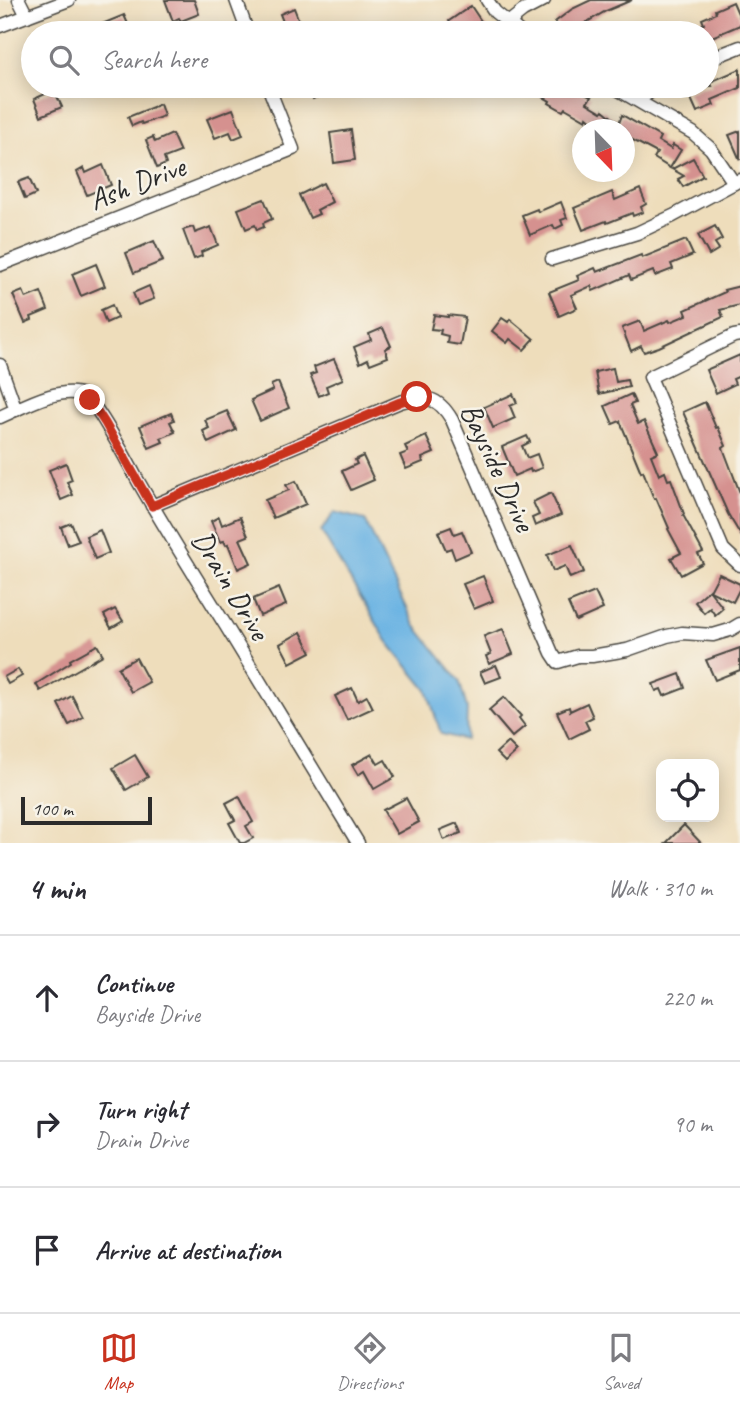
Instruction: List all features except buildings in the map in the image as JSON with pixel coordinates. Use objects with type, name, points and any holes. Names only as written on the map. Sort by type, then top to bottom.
[{"type":"street","points":[[19,0],[27,16]]},
{"type":"street","points":[[0,26],[69,0]]},
{"type":"street","points":[[236,0],[244,21]]},
{"type":"street","points":[[487,0],[506,21]]},
{"type":"street","points":[[510,21],[544,0]]},
{"type":"street","points":[[719,55],[740,47]]},
{"type":"street","name":"Ash Drive","points":[[0,265],[293,149],[273,98]]},
{"type":"street","points":[[552,259],[637,233],[737,181],[693,132],[634,98]]},
{"type":"street","points":[[740,335],[650,377],[723,549],[740,565]]},
{"type":"street","points":[[0,365],[16,410]]},
{"type":"street","name":"Drain Drive","points":[[0,418],[51,395],[74,393],[90,400],[358,843]]},
{"type":"street","name":"Bayside Drive","points":[[152,506],[400,402],[417,397],[432,399],[444,408],[452,420],[558,662],[578,656],[627,650],[682,633],[713,635],[740,624]]},
{"type":"water","points":[[335,512],[365,520],[415,625],[459,680],[467,708],[466,740],[441,734],[427,690],[387,641],[321,531]]},
{"type":"route","points":[[90,400],[152,506],[417,397]]}]
